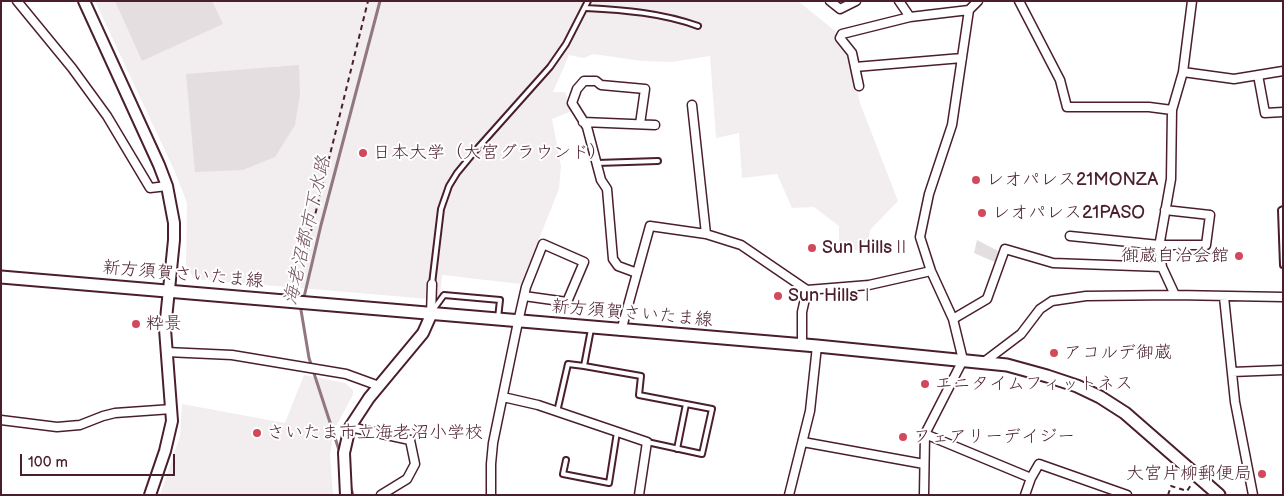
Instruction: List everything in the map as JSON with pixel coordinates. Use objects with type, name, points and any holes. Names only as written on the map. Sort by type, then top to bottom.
[{"type":"main road","name":"新方須賀さいたま線","points":[[1,277],[621,331],[817,346],[984,362],[1026,369],[1077,386],[1100,397],[1124,413],[1219,495]]},
{"type":"street","points":[[17,1],[72,68],[107,116],[150,188],[167,186]]},
{"type":"street","points":[[84,1],[167,186],[174,223],[165,329],[172,409],[170,432],[150,495]]},
{"type":"street","points":[[830,1],[840,9],[856,1]]},
{"type":"street","points":[[899,1],[910,17]]},
{"type":"street","points":[[924,495],[925,434],[962,360],[953,319],[931,270],[920,237],[929,194],[952,125],[969,10],[978,1]]},
{"type":"street","points":[[1018,1],[1060,80],[1067,107],[1149,107],[1172,110]]},
{"type":"street","points":[[1175,295],[1162,267],[1159,245],[1171,179],[1172,110],[1182,72],[1192,1]]},
{"type":"street","points":[[859,86],[852,53],[840,38],[842,34],[910,17],[969,10]]},
{"type":"street","points":[[855,67],[962,58]]},
{"type":"street","points":[[1182,72],[1234,79],[1283,70]]},
{"type":"street","points":[[1258,75],[1265,112],[1283,112]]},
{"type":"street","points":[[637,273],[618,266],[613,259],[607,189],[601,180],[587,127],[572,103],[577,90],[584,81],[596,81],[601,85],[645,89],[640,124]]},
{"type":"street","points":[[692,105],[706,234]]},
{"type":"street","points":[[583,122],[655,125]]},
{"type":"street","points":[[1070,236],[1159,245],[1206,245],[1210,215],[1165,210]]},
{"type":"street","points":[[621,331],[650,226],[706,234],[741,245],[807,290],[869,286],[931,270]]},
{"type":"street","points":[[491,495],[491,464],[518,322],[526,287],[543,244],[584,262],[566,302],[524,296]]},
{"type":"street","points":[[953,319],[987,299],[1005,249],[1053,263],[1162,267]]},
{"type":"street","points":[[346,495],[344,453],[350,426],[364,405],[423,333],[431,314],[432,284]]},
{"type":"street","points":[[802,345],[802,312],[807,290]]},
{"type":"street","points":[[984,362],[1022,334],[1040,308],[1052,301],[1086,296],[1283,297]]},
{"type":"street","points":[[1224,297],[1235,402],[1253,495]]},
{"type":"street","points":[[789,495],[810,411],[817,346]]},
{"type":"street","points":[[166,352],[232,355],[346,374],[379,386]]},
{"type":"street","points":[[1232,372],[1283,370]]},
{"type":"street","points":[[503,397],[538,405],[647,442],[639,495]]},
{"type":"street","points":[[1,420],[57,427],[80,425],[115,413],[172,409]]},
{"type":"street","points":[[350,426],[410,440],[414,464],[407,479],[381,495]]},
{"type":"street","points":[[925,434],[1031,478]]},
{"type":"street","points":[[803,442],[924,464]]},
{"type":"street","points":[[1025,495],[1031,478],[1039,464],[1127,495]]},
{"type":"lane","points":[[432,284],[441,209],[449,186],[476,150],[550,67],[566,44],[588,1]]},
{"type":"lane","points":[[586,8],[654,14],[698,26]]},
{"type":"lane","points":[[597,162],[658,161]]},
{"type":"lane","points":[[1283,210],[1281,210],[1283,265]]},
{"type":"lane","points":[[431,314],[444,295],[500,300],[498,320]]},
{"type":"lane","points":[[584,366],[592,328]]},
{"type":"lane","points":[[557,412],[568,364],[641,376],[639,395],[712,409],[702,454],[647,442]]},
{"type":"lane","points":[[677,449],[686,404]]},
{"type":"lane","points":[[566,460],[563,474],[609,483],[617,432]]},
{"type":"path","points":[[296,292],[368,1]]},
{"type":"path","points":[[1168,495],[1171,486],[1187,491],[1198,476]]},
{"type":"shaded area","name":"日本大学（大宮グラウンド）","points":[[95,1],[798,1],[834,30],[849,54],[860,103],[898,201],[870,230],[867,251],[839,249],[839,226],[814,207],[792,208],[777,174],[742,178],[739,133],[716,138],[710,56],[672,62],[642,61],[593,54],[584,58],[569,55],[553,92],[565,92],[572,111],[552,119],[561,166],[559,189],[521,284],[442,275],[440,300],[194,279],[186,265],[187,203],[175,172]]},
{"type":"shaded area","points":[[115,1],[212,1],[223,24],[142,61]]},
{"type":"shaded area","points":[[299,65],[300,94],[295,125],[275,157],[243,170],[195,172],[186,74]]},
{"type":"shaded area","points":[[977,240],[1002,253],[997,263],[974,253]]},
{"type":"shaded area","name":"さいたま市立海老沼小学校","points":[[304,375],[345,383],[353,390],[353,395],[334,430],[330,455],[333,495],[160,495],[180,436],[182,404],[285,423]]},
{"type":"waterway","name":"海老沼都市下水路","points":[[340,453],[309,358],[301,310],[321,225],[380,1]]},
{"type":"waterway","name":"海老沼都市下水路","points":[[349,482],[353,495]]},
{"type":"place","name":"日本大学（大宮グラウンド）","points":[[363,153]]},
{"type":"place","name":"レオパレス21MONZA","points":[[976,180]]},
{"type":"place","name":"レオパレス21PASO","points":[[982,213]]},
{"type":"place","name":"Sun HillsⅡ","points":[[812,248]]},
{"type":"place","name":"御蔵自治会館","points":[[1239,256]]},
{"type":"place","name":"Sun HillsⅠ","points":[[778,296]]},
{"type":"place","name":"粋景","points":[[136,324]]},
{"type":"place","name":"アコルデ御蔵","points":[[1054,353]]},
{"type":"place","name":"エニタイムフィットネス","points":[[925,384]]},
{"type":"place","name":"さいたま市立海老沼小学校","points":[[257,433]]},
{"type":"place","name":"フェアリーデイジー","points":[[903,437]]},
{"type":"place","name":"大宮片柳郵便局","points":[[1262,474]]}]
